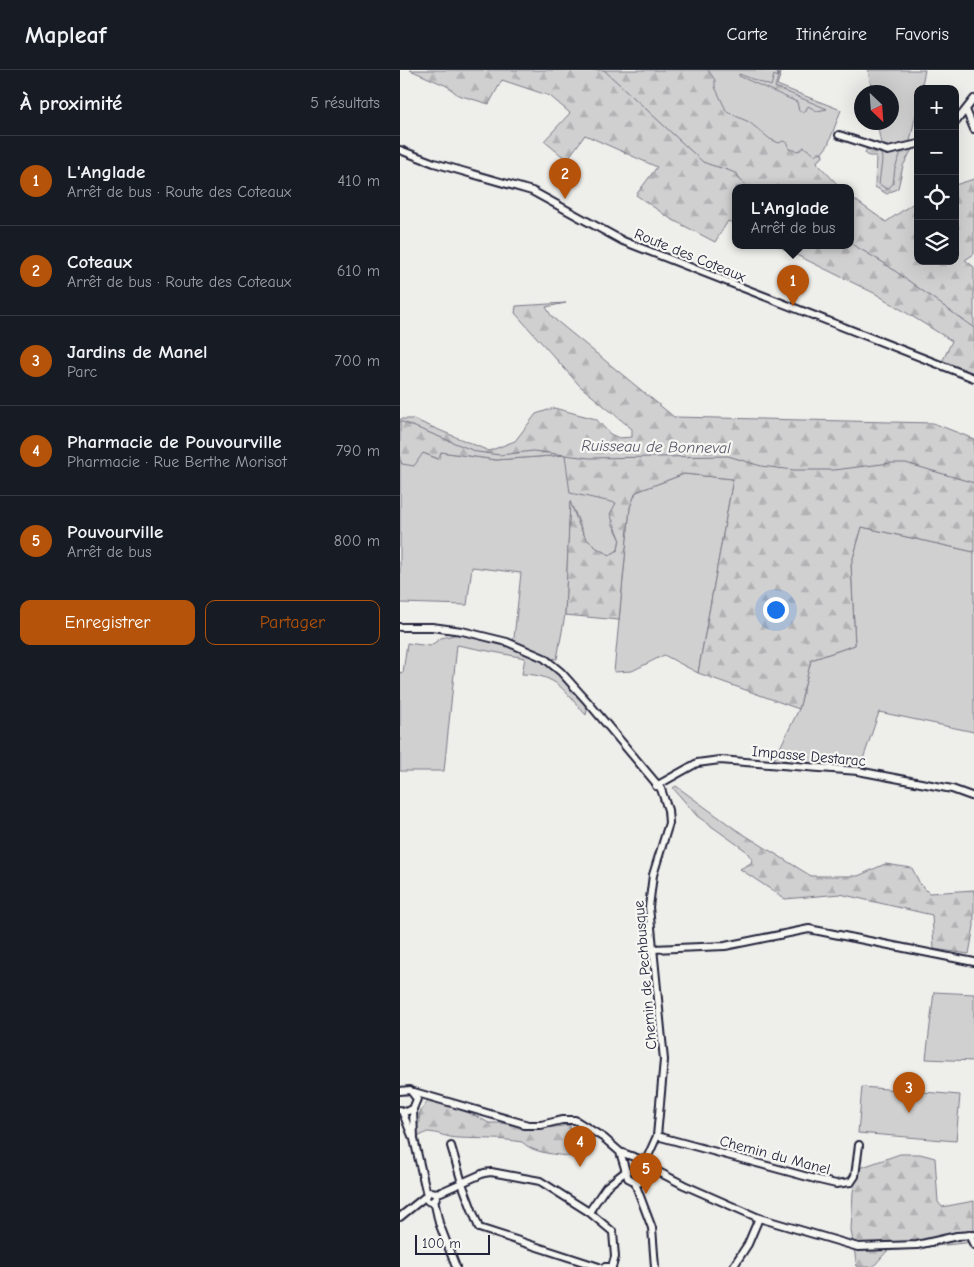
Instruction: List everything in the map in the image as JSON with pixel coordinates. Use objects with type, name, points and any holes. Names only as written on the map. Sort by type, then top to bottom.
[{"type":"street","points":[[959,118],[974,98]]},
{"type":"street","points":[[966,110],[974,129]]},
{"type":"street","points":[[839,136],[888,151],[914,145]]},
{"type":"street","name":"Route des Coteaux","points":[[400,150],[434,163],[532,191],[623,241],[974,378]]},
{"type":"street","name":"Chemin de Pechbusque","points":[[400,627],[432,627],[462,631],[507,642],[544,658],[572,684],[643,766],[658,787],[666,804],[670,822],[653,874],[649,907],[664,1055],[657,1136],[652,1145],[637,1159]]},
{"type":"street","name":"Impasse Destarac","points":[[658,787],[690,765],[704,761],[797,765],[858,771],[952,789],[974,797]]},
{"type":"street","points":[[653,949],[725,946],[809,929],[974,962]]},
{"type":"street","points":[[400,1090],[407,1089],[524,1125],[541,1125],[570,1119],[579,1122],[598,1134],[620,1152],[637,1159],[663,1175],[759,1218],[866,1248],[916,1245],[972,1235],[974,1245]]},
{"type":"street","points":[[414,1092],[417,1102]]},
{"type":"street","points":[[414,1139],[413,1109],[417,1102],[430,1096]]},
{"type":"street","points":[[413,1109],[401,1111],[414,1139],[426,1183],[456,1267]]},
{"type":"street","name":"Chemin du Manel","points":[[657,1136],[819,1180],[843,1184],[851,1182],[854,1176],[859,1145]]},
{"type":"street","name":"Chemin de Pechbusque","points":[[649,1166],[652,1145]]},
{"type":"street","points":[[451,1146],[479,1228],[599,1267]]},
{"type":"street","points":[[620,1152],[626,1169],[643,1202],[652,1228],[655,1267]]},
{"type":"street","points":[[588,1212],[601,1192],[626,1169],[629,1163],[637,1159]]},
{"type":"street","points":[[643,1202],[649,1166]]},
{"type":"street","points":[[400,1217],[418,1202],[432,1197],[462,1181],[491,1172],[540,1181],[588,1212],[613,1232],[615,1258],[612,1267],[605,1267]]},
{"type":"street","points":[[612,1182],[632,1182],[663,1175]]},
{"type":"street","points":[[733,1267],[748,1244],[759,1218]]},
{"type":"green space","points":[[410,70],[708,70],[715,80],[715,87],[727,112],[749,122],[770,139],[779,143],[783,141],[788,143],[789,149],[799,151],[804,147],[815,155],[818,152],[822,152],[823,157],[817,161],[818,164],[837,184],[732,184],[732,223],[728,221],[715,242],[671,219],[636,195],[657,167],[585,135],[567,160],[544,141],[570,113],[550,96],[502,80],[489,104],[458,95],[447,86]]},
{"type":"green space","points":[[708,70],[782,70],[777,85],[841,110],[828,145],[816,161],[780,148],[724,111]]},
{"type":"green space","points":[[775,70],[780,70],[775,87],[827,109],[817,111],[808,106],[805,112],[799,111],[797,102],[739,76],[739,74],[771,86],[774,75],[777,77],[778,74]]},
{"type":"green space","points":[[868,70],[925,70],[922,85],[914,85],[914,123],[910,141],[896,185],[887,191],[878,187],[881,144],[878,130],[899,130],[899,85],[871,85]]},
{"type":"green space","points":[[867,148],[881,151],[882,160],[879,184],[887,189],[893,184],[895,168],[902,150],[912,149],[903,166],[898,188],[887,194],[875,187],[876,156],[869,156],[865,153]]},
{"type":"green space","points":[[974,179],[974,254],[965,260],[974,267],[974,376],[942,362],[952,341],[876,294],[784,249],[854,249],[854,199],[886,222],[914,203],[914,265],[959,265],[959,184]]},
{"type":"green space","points":[[566,303],[546,307],[552,317],[674,417],[933,423],[974,439],[974,552],[862,527],[851,565],[855,645],[811,660],[799,709],[698,673],[733,479],[684,474],[636,492],[630,507],[619,620],[565,615],[570,501],[583,534],[593,545],[610,555],[618,550],[620,538],[610,514],[616,503],[570,493],[565,455],[496,460],[441,452],[439,459],[423,453],[414,466],[402,464],[400,459],[400,419],[413,419],[489,451],[515,441],[536,414],[554,408],[596,419],[610,434],[619,438],[632,437],[632,429],[580,386],[515,313],[516,306]]},
{"type":"green space","points":[[441,452],[496,460],[565,455],[616,503],[612,523],[620,538],[618,550],[610,555],[599,550],[587,539],[570,503],[565,615],[557,659],[547,657],[512,641],[514,638],[521,573],[472,567],[467,605],[400,603],[400,459],[402,464],[423,453],[438,459]]},
{"type":"green space","points":[[684,474],[733,479],[698,673],[664,655],[632,671],[614,672],[630,507],[636,492]]},
{"type":"green space","points":[[862,527],[974,552],[974,732],[879,712],[860,768],[774,760],[799,709],[811,660],[855,645],[851,565]]},
{"type":"green space","points":[[458,634],[509,644],[552,667],[588,705],[586,715],[565,691],[552,681],[544,677],[522,674],[525,658],[457,645],[444,771],[400,771],[400,672],[403,673],[407,643],[430,646],[441,638]]},
{"type":"green space","points":[[676,786],[735,829],[811,876],[858,876],[885,864],[912,868],[920,884],[929,893],[974,890],[974,926],[969,954],[934,949],[932,915],[840,894],[785,899],[740,869],[751,863],[752,859],[745,850],[697,816],[673,788]]},
{"type":"green space","points":[[934,992],[974,994],[974,1061],[926,1059]]},
{"type":"green space","points":[[862,1087],[960,1095],[956,1141],[858,1133]]},
{"type":"green space","points":[[429,1099],[472,1114],[489,1123],[539,1129],[570,1125],[573,1157],[539,1151],[522,1142],[498,1139],[454,1138],[427,1132],[418,1137],[416,1135],[416,1126],[420,1122],[419,1114]]},
{"type":"green space","points":[[900,1154],[920,1154],[935,1158],[938,1202],[942,1207],[974,1201],[974,1242],[887,1251],[873,1267],[857,1267],[851,1230],[853,1192],[857,1169]]},
{"type":"waterway","points":[[604,70],[703,162],[737,174],[739,179],[745,184]]},
{"type":"waterway","points":[[854,245],[884,263],[974,328]]},
{"type":"waterway","name":"Ruisseau de Bonneval","points":[[400,421],[477,452],[500,455],[533,451],[589,458],[728,456],[761,466],[794,470],[834,470],[890,463],[906,463],[974,483]]},
{"type":"place","name":"Coteaux","points":[[565,199]]},
{"type":"place","name":"L'Anglade","points":[[793,306]]},
{"type":"place","name":"Jardins de Manel","points":[[909,1113]]},
{"type":"place","name":"Pharmacie de Pouvourville","points":[[580,1167]]},
{"type":"place","name":"Pouvourville","points":[[646,1194]]}]
